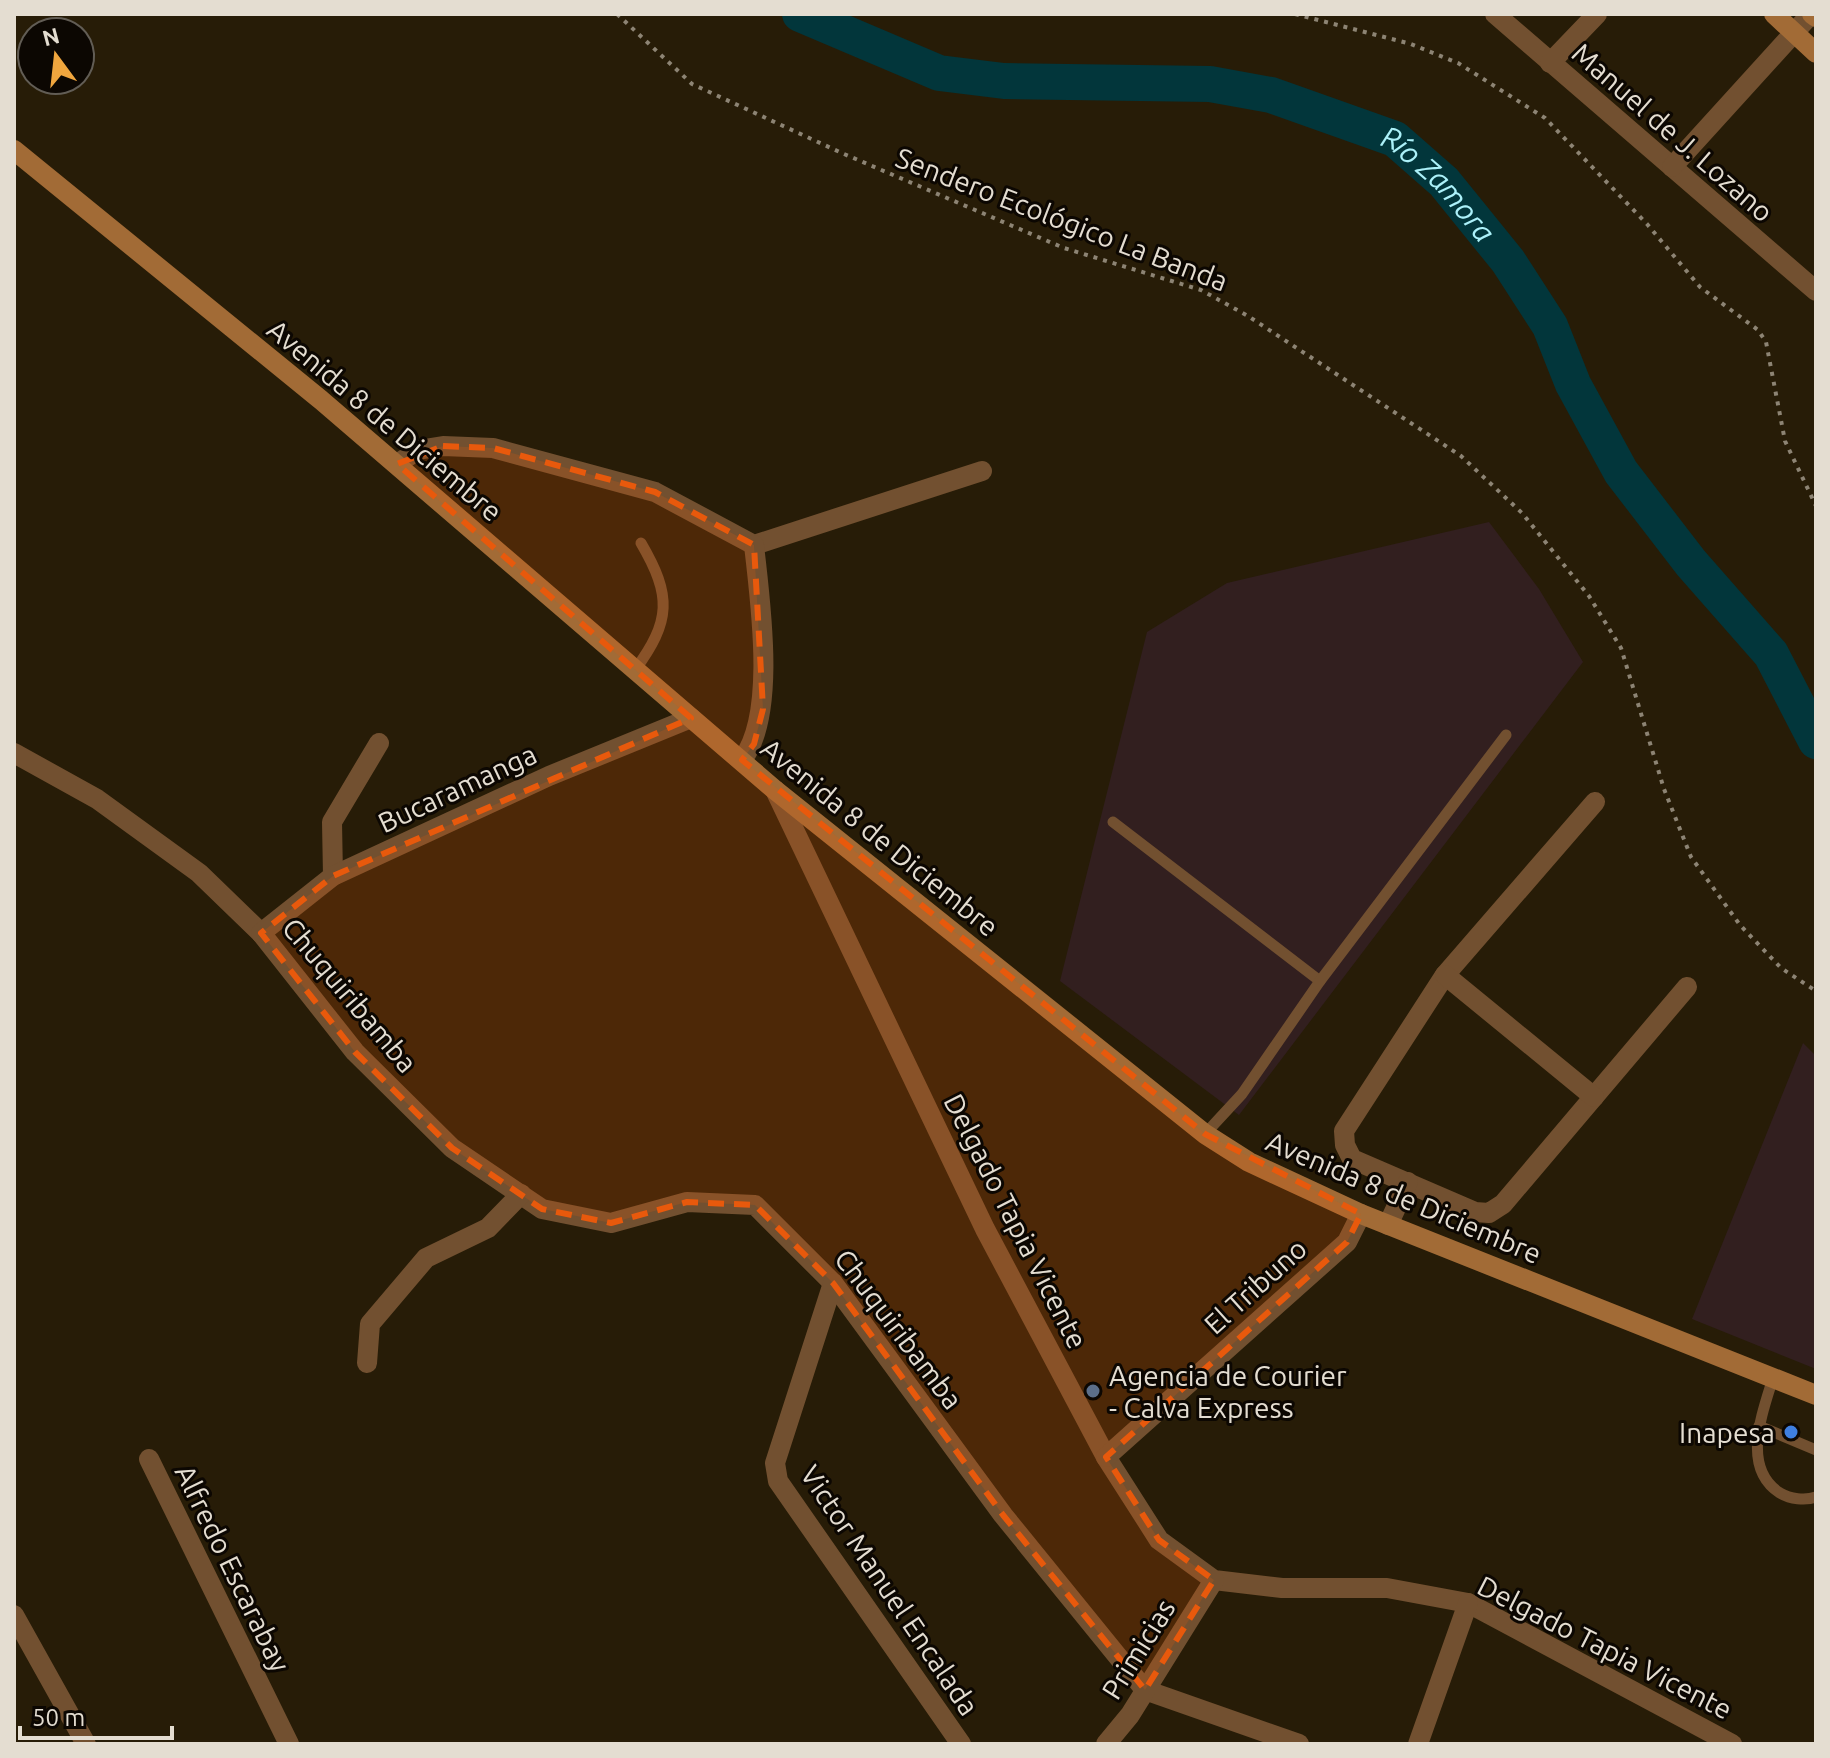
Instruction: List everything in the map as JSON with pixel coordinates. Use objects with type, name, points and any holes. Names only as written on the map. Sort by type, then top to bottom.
[{"type":"main road","points":[[1774,14],[1816,53]]},
{"type":"main road","name":"Avenida 8 de Diciembre","points":[[14,150],[397,464],[775,790],[1205,1134],[1249,1162],[1361,1214],[1816,1395]]},
{"type":"street","name":"Manuel de J. Lozano","points":[[1495,14],[1816,291]]},
{"type":"street","points":[[1550,63],[1597,14]]},
{"type":"street","points":[[1672,167],[1793,33],[1813,15]]},
{"type":"street","points":[[397,464],[418,450],[443,446],[493,448],[655,492],[754,545],[982,471]]},
{"type":"street","points":[[742,760],[754,744],[763,709],[754,545]]},
{"type":"street","name":"Bucaramanga","points":[[261,933],[333,876],[549,776],[691,718]]},
{"type":"street","points":[[333,876],[332,822],[379,743]]},
{"type":"street","name":"Chuquiribamba","points":[[14,753],[110,808],[199,873],[261,933],[355,1052],[452,1148],[542,1209],[611,1223],[687,1202],[755,1205],[833,1283],[1003,1515],[1145,1690]]},
{"type":"street","name":"Delgado Tapia Vicente","points":[[775,790],[985,1229],[1106,1457],[1159,1540],[1214,1580],[1282,1588],[1387,1588],[1468,1603],[1732,1744]]},
{"type":"street","points":[[1595,802],[1445,975],[1344,1131],[1345,1145],[1352,1159],[1475,1212],[1489,1213],[1503,1204],[1687,987]]},
{"type":"street","points":[[1445,975],[1594,1097]]},
{"type":"street","points":[[1388,1225],[1408,1182]]},
{"type":"street","points":[[367,1363],[370,1324],[426,1258],[488,1228],[521,1194]]},
{"type":"street","name":"El Tribuno","points":[[1106,1457],[1347,1242],[1361,1214]]},
{"type":"street","name":"Victor Manuel Encalada","points":[[833,1283],[775,1463],[778,1481],[961,1744]]},
{"type":"street","name":"Alfredo Escarabay","points":[[149,1459],[289,1744]]},
{"type":"street","name":"Primicias","points":[[1109,1743],[1214,1580]]},
{"type":"street","points":[[1418,1744],[1468,1603]]},
{"type":"street","points":[[14,1615],[86,1744]]},
{"type":"street","points":[[1145,1690],[1299,1744]]},
{"type":"lane","points":[[635,670],[664,624],[663,592],[656,568],[641,543]]},
{"type":"lane","points":[[1205,1134],[1242,1094],[1320,981],[1506,735]]},
{"type":"lane","points":[[1113,822],[1320,981]]},
{"type":"lane","points":[[1773,1378],[1759,1426],[1757,1455],[1764,1481],[1784,1496],[1808,1500],[1816,1497]]},
{"type":"lane","points":[[1759,1426],[1816,1450]]},
{"type":"path","name":"Sendero Ecológico La Banda","points":[[617,14],[692,84],[844,154],[1064,248],[1201,290],[1248,316],[1461,456],[1522,513],[1589,596],[1621,648],[1664,789],[1691,857],[1740,925],[1770,958],[1816,991]]},
{"type":"path","points":[[1295,14],[1411,44],[1458,63],[1545,118],[1656,234],[1700,287],[1758,330],[1766,342],[1785,441],[1816,506]]},
{"type":"highlighted area","points":[[443,446],[493,448],[655,492],[754,545],[763,709],[754,744],[742,760],[1205,1134],[1361,1214],[1347,1242],[1106,1457],[1159,1540],[1214,1580],[1145,1690],[1003,1515],[833,1283],[755,1205],[687,1202],[611,1223],[542,1209],[452,1148],[355,1052],[261,933],[333,876],[691,718],[397,464]]},
{"type":"shaded area","points":[[1489,522],[1539,589],[1583,662],[1239,1115],[1060,981],[1147,632],[1227,583]]},
{"type":"shaded area","points":[[1803,1043],[1816,1056],[1816,1369],[1692,1319]]},
{"type":"waterway","name":"Río Zamora","points":[[800,14],[939,73],[1004,81],[1210,84],[1271,95],[1395,139],[1444,182],[1508,261],[1550,326],[1573,384],[1621,472],[1691,563],[1771,654],[1816,741]]},
{"type":"place","name":"Agencia de Courier - Calva Express","points":[[1093,1391]]},
{"type":"place","name":"Inapesa","points":[[1791,1432]]}]
